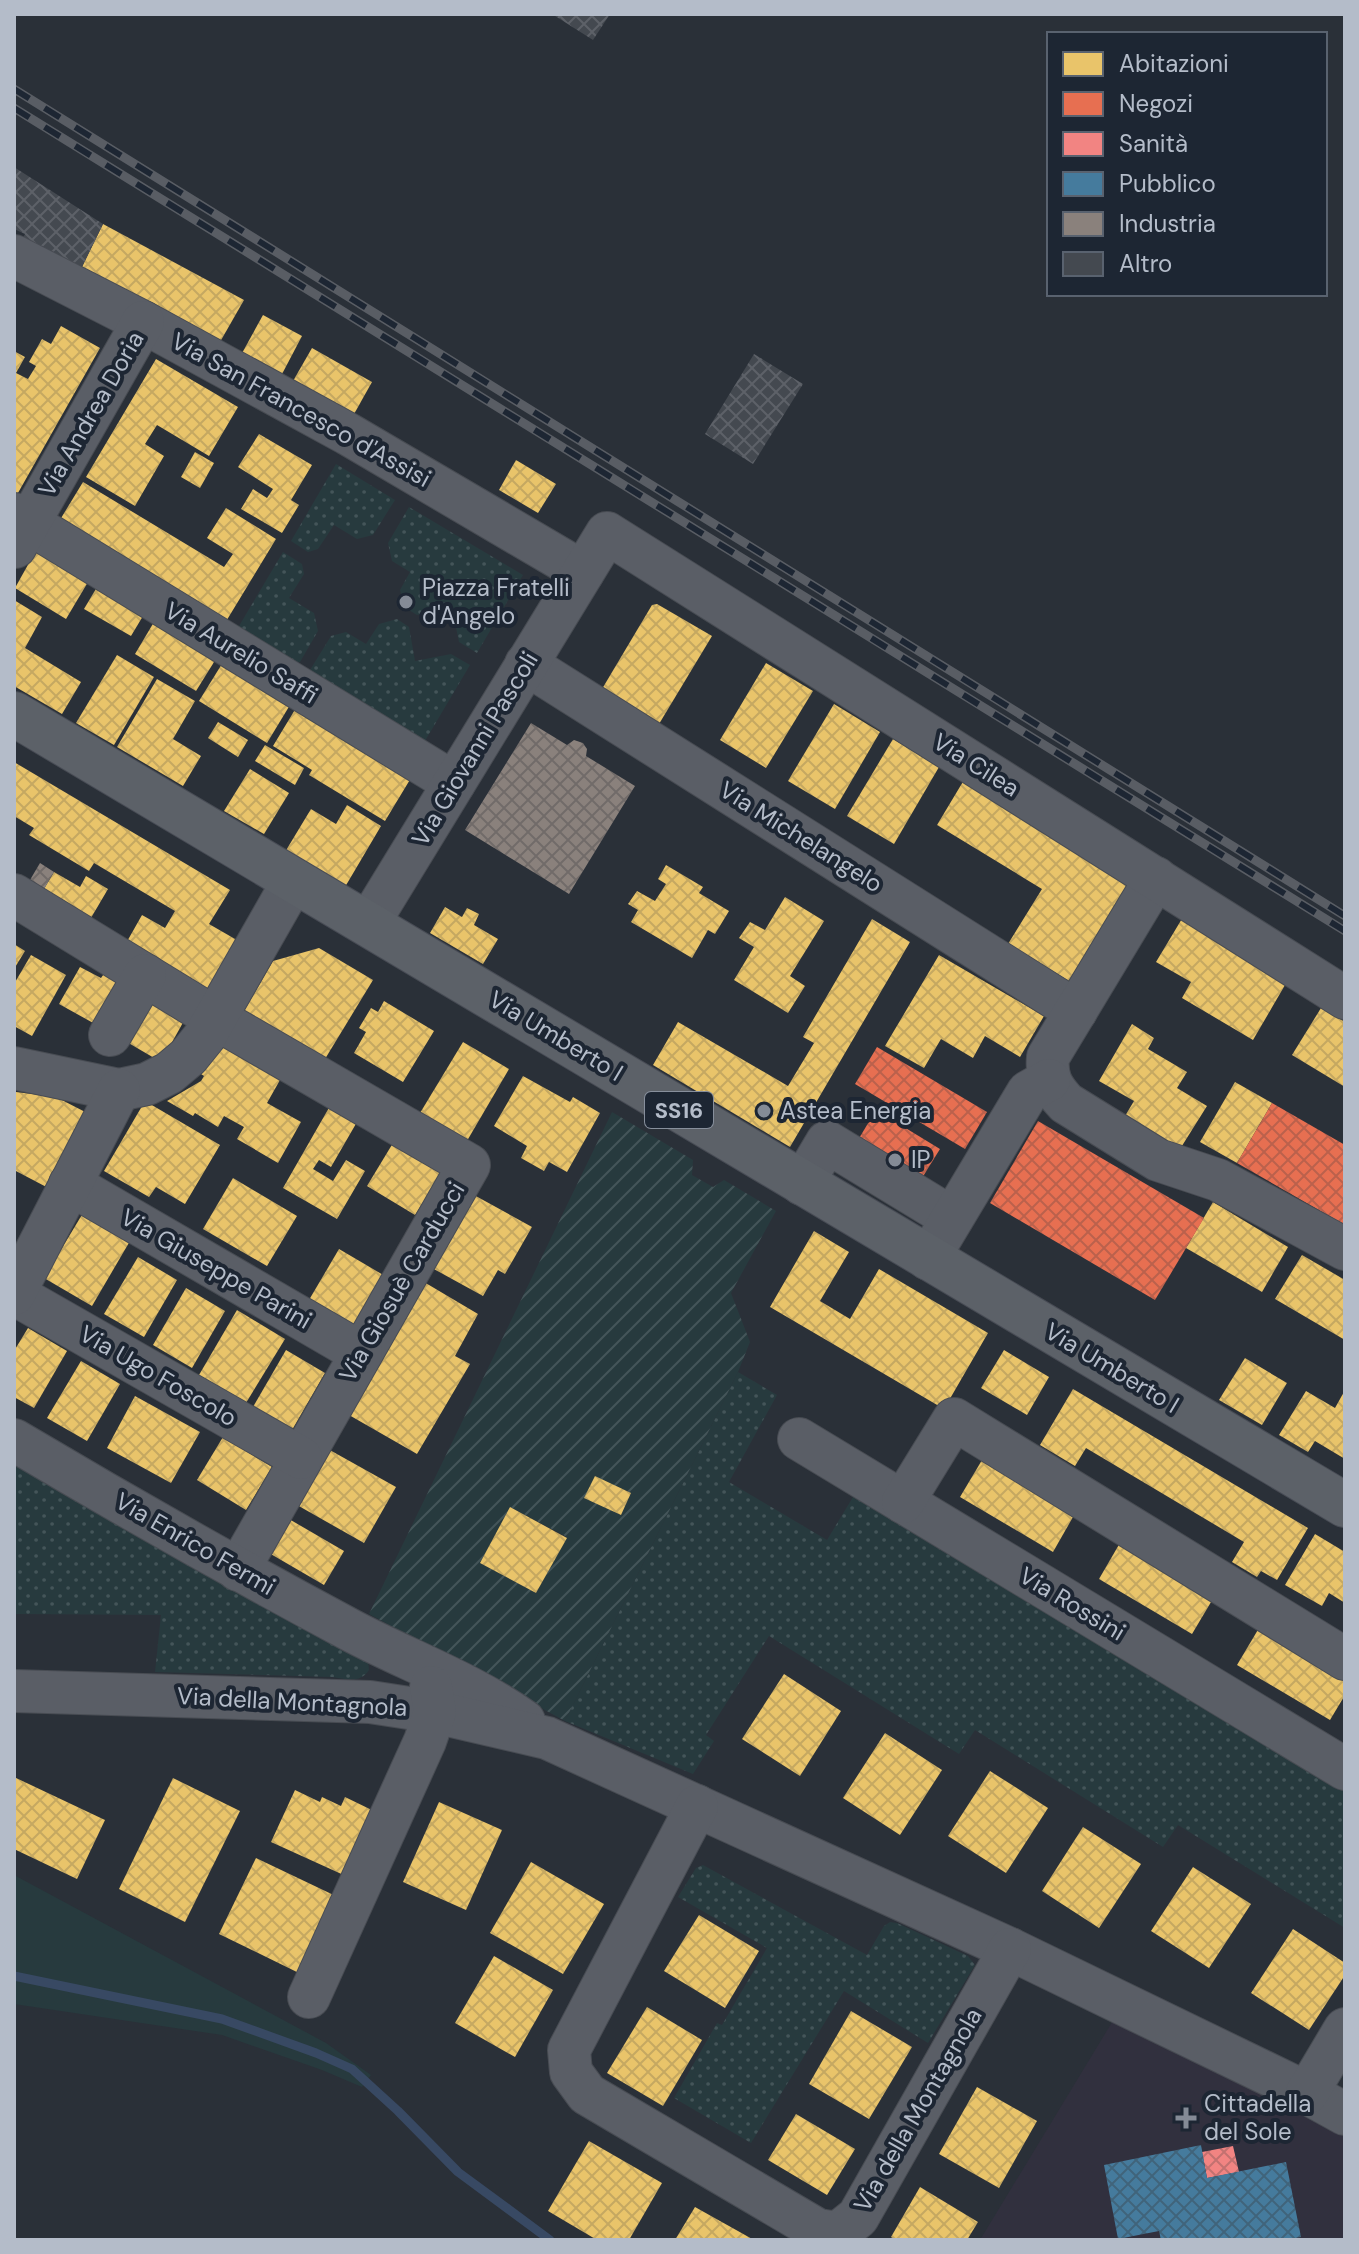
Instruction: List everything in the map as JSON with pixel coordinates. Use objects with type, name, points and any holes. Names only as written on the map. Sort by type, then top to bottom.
[{"type":"main road","name":"Via Umberto I","points":[[14,714],[1345,1505]]},
{"type":"street","name":"Via San Francesco d'Assisi","points":[[14,256],[143,322],[348,434],[583,572]]},
{"type":"street","name":"Via Andrea Doria","points":[[19,528],[143,322]]},
{"type":"street","name":"Via Aurelio Saffi","points":[[19,528],[454,783]]},
{"type":"street","name":"Via Giovanni Pascoli","points":[[368,924],[607,533]]},
{"type":"street","name":"Via Cilea","points":[[607,533],[1345,998]]},
{"type":"street","name":"Via Michelangelo","points":[[526,664],[1076,1011]]},
{"type":"street","points":[[1156,878],[1048,1057],[1047,1070],[1055,1092],[1066,1103],[1158,1160],[1218,1180],[1345,1249]]},
{"type":"street","points":[[14,1068],[119,1090],[147,1084],[169,1073],[188,1057],[205,1036],[294,880]]},
{"type":"street","points":[[14,895],[215,1018]]},
{"type":"street","points":[[110,1035],[145,975]]},
{"type":"street","name":"Via Giosuè Carducci","points":[[215,1018],[469,1165],[238,1570]]},
{"type":"street","points":[[928,1259],[1028,1092],[1049,1080]]},
{"type":"street","points":[[14,1294],[119,1090]]},
{"type":"street","points":[[802,1184],[827,1142],[952,1218]]},
{"type":"street","name":"Via Giuseppe Parini","points":[[70,1184],[361,1353]]},
{"type":"street","name":"Via Ugo Foscolo","points":[[14,1294],[301,1458]]},
{"type":"street","points":[[903,1502],[954,1419],[1345,1659]]},
{"type":"street","name":"Via Rossini","points":[[799,1439],[1345,1769]]},
{"type":"street","name":"Via Enrico Fermi","points":[[14,1440],[238,1570],[377,1644],[502,1705],[547,1738]]},
{"type":"street","points":[[370,1702],[384,1684],[386,1669],[377,1644]]},
{"type":"street","points":[[309,1997],[425,1741],[435,1712],[433,1692],[422,1664]]},
{"type":"street","name":"Via della Montagnola","points":[[14,1691],[370,1702],[435,1712],[547,1738],[1010,1949],[1345,2114]]},
{"type":"street","name":"Via della Montagnola","points":[[697,1806],[569,2050],[571,2072],[587,2094],[818,2230],[837,2236],[858,2217],[1010,1949]]},
{"type":"street","points":[[1307,2093],[1345,2029]]},
{"type":"shaded area","name":"Cittadella del Sole","points":[[1114,2019],[1345,2133],[1345,2240],[980,2240]]},
{"type":"green space","points":[[336,464],[395,500],[373,535],[357,539],[334,525],[318,549],[308,552],[291,541]]},
{"type":"green space","points":[[409,507],[523,575],[477,653],[459,642],[452,608],[417,615],[404,607],[400,590],[410,572],[392,561],[388,543]]},
{"type":"green space","points":[[283,552],[302,564],[304,574],[289,598],[314,613],[318,631],[300,662],[287,663],[236,631]]},
{"type":"green space","points":[[397,619],[409,627],[415,661],[451,654],[470,665],[422,746],[315,680],[310,670],[331,636],[346,632],[366,644],[379,624]]},
{"type":"green space","points":[[612,1112],[693,1160],[692,1175],[713,1187],[724,1180],[776,1211],[731,1293],[750,1342],[738,1372],[565,1721],[369,1614]],"holes":[[[595,1477],[631,1493],[621,1515],[585,1498]],[[510,1507],[567,1537],[536,1593],[480,1563]]]},
{"type":"green space","points":[[738,1372],[777,1395],[729,1482],[827,1540],[853,1497],[1345,1792],[1345,1928],[1178,1825],[1163,1847],[975,1730],[959,1754],[769,1636],[706,1735],[714,1741],[693,1774],[565,1721]]},
{"type":"green space","points":[[14,1458],[368,1661],[369,1670],[352,1680],[155,1672],[161,1615],[14,1614]]},
{"type":"green space","points":[[703,1865],[867,1955],[884,1926],[890,1922],[968,1956],[975,1965],[928,2043],[844,1991],[751,2143],[674,2098],[717,2023],[722,2025],[767,1948],[678,1897],[696,1868]]},
{"type":"green space","points":[[14,1875],[326,2043],[371,2075],[362,2087],[222,2035],[14,2004]]},
{"type":"building: Abitazioni","points":[[103,224],[244,300],[220,342],[82,267]]},
{"type":"building: Abitazioni","points":[[263,315],[302,336],[281,376],[241,355]]},
{"type":"building: Abitazioni","points":[[61,326],[100,348],[14,500],[14,351],[25,357],[16,373],[28,379],[36,366],[29,362],[42,339],[51,344]]},
{"type":"building: Abitazioni","points":[[312,348],[372,382],[349,423],[289,388]]},
{"type":"building: Abitazioni","points":[[156,359],[238,407],[209,456],[157,425],[145,444],[164,456],[135,506],[86,477]]},
{"type":"building: Abitazioni","points":[[259,434],[312,465],[291,500],[299,505],[282,533],[241,509],[253,489],[267,498],[273,489],[238,467]]},
{"type":"building: Abitazioni","points":[[195,452],[214,463],[200,488],[181,477]]},
{"type":"building: Abitazioni","points":[[516,460],[556,484],[538,513],[499,490]]},
{"type":"building: Abitazioni","points":[[83,482],[224,567],[233,554],[207,538],[226,508],[276,539],[222,628],[55,528]]},
{"type":"building: Abitazioni","points":[[39,545],[91,577],[66,619],[15,588]]},
{"type":"building: Abitazioni","points":[[100,582],[146,611],[131,636],[84,609]]},
{"type":"building: Abitazioni","points":[[14,600],[42,617],[25,648],[81,682],[62,714],[14,686]]},
{"type":"building: Abitazioni","points":[[657,604],[712,636],[659,724],[602,689],[652,605]]},
{"type":"building: Abitazioni","points":[[157,617],[219,654],[196,691],[135,654]]},
{"type":"building: Abitazioni","points":[[117,655],[154,677],[114,745],[76,723]]},
{"type":"building: Abitazioni","points":[[225,659],[293,700],[267,743],[199,701]]},
{"type":"building: Abitazioni","points":[[766,663],[813,691],[766,768],[720,740]]},
{"type":"building: Abitazioni","points":[[157,679],[195,701],[173,739],[201,756],[183,786],[117,747]]},
{"type":"building: Abitazioni","points":[[299,703],[414,773],[385,821],[309,775],[312,770],[273,746]]},
{"type":"building: Abitazioni","points":[[834,704],[880,732],[835,809],[788,781]]},
{"type":"building: Abitazioni","points":[[218,722],[248,740],[238,757],[208,738]]},
{"type":"building: Abitazioni","points":[[893,739],[939,767],[894,844],[847,816]]},
{"type":"building: Abitazioni","points":[[265,745],[304,768],[295,785],[255,761]]},
{"type":"building: Abitazioni","points":[[14,762],[230,890],[209,924],[242,943],[210,997],[125,945],[142,915],[165,928],[175,911],[94,863],[89,871],[29,835],[34,828],[14,816]]},
{"type":"building: Abitazioni","points":[[250,769],[289,793],[264,834],[224,811]]},
{"type":"building: Abitazioni","points":[[967,775],[1133,876],[1069,981],[1008,944],[1042,889],[937,825]]},
{"type":"building: Abitazioni","points":[[347,805],[381,826],[345,887],[285,852],[311,809],[336,824]]},
{"type":"building: Abitazioni","points":[[666,865],[703,887],[699,893],[729,911],[715,934],[708,930],[692,958],[631,922],[638,910],[628,904],[637,891],[655,901],[666,884],[658,879]]},
{"type":"building: Abitazioni","points":[[54,872],[80,887],[86,876],[108,889],[88,923],[41,894]]},
{"type":"building: Abitazioni","points":[[785,897],[824,921],[790,976],[805,986],[788,1013],[734,980],[754,947],[739,938],[750,922],[765,930]]},
{"type":"building: Abitazioni","points":[[445,907],[462,917],[467,908],[479,914],[474,925],[498,939],[483,964],[430,933]]},
{"type":"building: Abitazioni","points":[[1183,917],[1288,980],[1253,1040],[1182,998],[1191,982],[1156,962]]},
{"type":"building: Abitazioni","points":[[872,919],[910,942],[790,1147],[653,1065],[678,1022],[788,1086],[814,1043],[803,1037]]},
{"type":"building: Abitazioni","points":[[14,944],[25,951],[14,969]]},
{"type":"building: Abitazioni","points":[[319,948],[373,980],[325,1059],[244,1011],[273,961]]},
{"type":"building: Abitazioni","points":[[31,955],[66,975],[32,1036],[14,1026],[14,984]]},
{"type":"building: Abitazioni","points":[[939,955],[1044,1016],[1020,1057],[985,1036],[973,1058],[941,1039],[924,1068],[885,1046]]},
{"type":"building: Abitazioni","points":[[80,967],[101,978],[106,971],[130,985],[104,1029],[59,1004]]},
{"type":"building: Abitazioni","points":[[144,996],[185,1019],[161,1062],[120,1038]]},
{"type":"building: Abitazioni","points":[[384,1001],[434,1031],[403,1082],[354,1053],[366,1032],[359,1028],[371,1008],[378,1012]]},
{"type":"building: Abitazioni","points":[[1321,1008],[1345,1022],[1345,1087],[1292,1055]]},
{"type":"building: Abitazioni","points":[[1132,1024],[1154,1038],[1148,1049],[1187,1072],[1177,1088],[1207,1106],[1180,1149],[1125,1116],[1134,1101],[1099,1081]]},
{"type":"building: Abitazioni","points":[[463,1042],[509,1069],[464,1146],[417,1118]]},
{"type":"building: Abitazioni","points":[[221,1045],[280,1080],[267,1103],[301,1122],[278,1163],[237,1139],[244,1127],[224,1116],[218,1127],[167,1101],[201,1081],[204,1076],[198,1072]]},
{"type":"building: Abitazioni","points":[[523,1076],[570,1102],[573,1097],[600,1113],[567,1172],[549,1162],[544,1171],[521,1158],[527,1146],[494,1126]]},
{"type":"building: Abitazioni","points":[[1235,1082],[1272,1103],[1237,1163],[1200,1142]]},
{"type":"building: Abitazioni","points":[[16,1092],[56,1097],[93,1116],[54,1191],[14,1170]]},
{"type":"building: Abitazioni","points":[[145,1101],[220,1145],[185,1204],[156,1187],[149,1197],[104,1171]]},
{"type":"building: Abitazioni","points":[[330,1106],[357,1122],[331,1167],[319,1160],[313,1169],[333,1181],[346,1160],[365,1171],[337,1219],[283,1188]]},
{"type":"building: Abitazioni","points":[[393,1143],[442,1172],[415,1215],[367,1186]]},
{"type":"building: Abitazioni","points":[[233,1178],[297,1216],[267,1266],[203,1229]]},
{"type":"building: Abitazioni","points":[[474,1195],[532,1227],[505,1274],[498,1270],[483,1296],[432,1268]]},
{"type":"building: Abitazioni","points":[[1213,1202],[1288,1247],[1262,1292],[1186,1248]]},
{"type":"building: Abitazioni","points":[[83,1213],[130,1241],[92,1306],[44,1278]]},
{"type":"building: Abitazioni","points":[[814,1231],[849,1252],[820,1301],[850,1319],[879,1269],[988,1333],[944,1409],[770,1307]]},
{"type":"building: Abitazioni","points":[[339,1249],[385,1276],[355,1328],[309,1300]]},
{"type":"building: Abitazioni","points":[[1302,1255],[1345,1280],[1345,1340],[1275,1299]]},
{"type":"building: Abitazioni","points":[[138,1257],[177,1280],[144,1337],[104,1314]]},
{"type":"building: Abitazioni","points":[[424,1282],[478,1314],[455,1356],[470,1364],[417,1454],[349,1415]]},
{"type":"building: Abitazioni","points":[[186,1288],[225,1311],[192,1368],[153,1345]]},
{"type":"building: Abitazioni","points":[[237,1310],[285,1339],[246,1403],[199,1375]]},
{"type":"building: Abitazioni","points":[[28,1328],[67,1351],[34,1408],[14,1397],[14,1351]]},
{"type":"building: Abitazioni","points":[[286,1350],[325,1373],[292,1430],[253,1407]]},
{"type":"building: Abitazioni","points":[[1004,1350],[1049,1377],[1027,1415],[981,1388]]},
{"type":"building: Abitazioni","points":[[1245,1358],[1287,1383],[1262,1425],[1219,1400]]},
{"type":"building: Abitazioni","points":[[81,1361],[120,1384],[87,1441],[47,1418]]},
{"type":"building: Abitazioni","points":[[1073,1389],[1308,1528],[1277,1580],[1261,1571],[1257,1577],[1232,1562],[1244,1542],[1086,1448],[1075,1466],[1040,1445]]},
{"type":"building: Abitazioni","points":[[1345,1390],[1345,1459],[1315,1441],[1308,1452],[1279,1435],[1306,1391],[1335,1408]]},
{"type":"building: Abitazioni","points":[[135,1396],[200,1432],[171,1483],[107,1448]]},
{"type":"building: Abitazioni","points":[[223,1437],[272,1467],[246,1510],[197,1480]]},
{"type":"building: Abitazioni","points":[[328,1449],[396,1487],[364,1543],[297,1505]]},
{"type":"building: Abitazioni","points":[[985,1455],[1077,1510],[1053,1552],[960,1497]]},
{"type":"building: Abitazioni","points":[[595,1476],[631,1493],[621,1515],[584,1498]]},
{"type":"building: Abitazioni","points":[[510,1507],[567,1538],[536,1593],[480,1563]]},
{"type":"building: Abitazioni","points":[[289,1519],[344,1551],[324,1585],[269,1553]]},
{"type":"building: Abitazioni","points":[[1315,1534],[1345,1552],[1345,1603],[1329,1593],[1322,1606],[1285,1585]]},
{"type":"building: Abitazioni","points":[[1124,1536],[1217,1592],[1192,1634],[1099,1579]]},
{"type":"building: Abitazioni","points":[[1262,1623],[1345,1672],[1345,1695],[1330,1720],[1237,1665]]},
{"type":"building: Abitazioni","points":[[784,1674],[841,1711],[800,1776],[742,1739]]},
{"type":"building: Abitazioni","points":[[885,1733],[942,1770],[900,1835],[843,1798]]},
{"type":"building: Abitazioni","points":[[990,1771],[1048,1808],[1006,1873],[948,1836]]},
{"type":"building: Abitazioni","points":[[14,1777],[105,1820],[77,1879],[14,1849]]},
{"type":"building: Abitazioni","points":[[173,1778],[240,1811],[185,1922],[119,1889]]},
{"type":"building: Abitazioni","points":[[295,1790],[320,1802],[322,1797],[341,1806],[345,1797],[378,1813],[348,1877],[271,1842]]},
{"type":"building: Abitazioni","points":[[439,1802],[502,1830],[466,1910],[403,1882]]},
{"type":"building: Abitazioni","points":[[1083,1827],[1141,1864],[1099,1928],[1042,1891]]},
{"type":"building: Abitazioni","points":[[256,1858],[342,1899],[305,1976],[219,1934]]},
{"type":"building: Abitazioni","points":[[531,1862],[604,1904],[563,1974],[490,1933]]},
{"type":"building: Abitazioni","points":[[1193,1867],[1251,1904],[1209,1968],[1151,1931]]},
{"type":"building: Abitazioni","points":[[699,1915],[759,1951],[725,2008],[664,1971]]},
{"type":"building: Abitazioni","points":[[1293,1929],[1345,1963],[1345,1975],[1309,2030],[1251,1993]]},
{"type":"building: Abitazioni","points":[[494,1956],[553,1990],[515,2057],[455,2023]]},
{"type":"building: Abitazioni","points":[[647,2007],[702,2040],[663,2106],[607,2073]]},
{"type":"building: Abitazioni","points":[[851,2011],[912,2047],[869,2119],[809,2084]]},
{"type":"building: Abitazioni","points":[[977,2087],[1037,2121],[999,2188],[939,2154]]},
{"type":"building: Abitazioni","points":[[796,2114],[855,2149],[827,2195],[768,2160]]},
{"type":"building: Abitazioni","points":[[589,2141],[662,2183],[629,2240],[597,2240],[548,2211]]},
{"type":"building: Abitazioni","points":[[920,2187],[978,2222],[967,2240],[896,2240],[891,2237]]},
{"type":"building: Abitazioni","points":[[695,2207],[754,2240],[675,2240]]},
{"type":"building: Negozi","points":[[877,1047],[987,1112],[965,1149],[855,1084]]},
{"type":"building: Negozi","points":[[1272,1103],[1345,1145],[1345,1225],[1237,1163]]},
{"type":"building: Negozi","points":[[876,1110],[940,1149],[904,1207],[840,1170]]},
{"type":"building: Negozi","points":[[1038,1121],[1204,1218],[1155,1300],[990,1203]]},
{"type":"building: Sanità","points":[[1233,2146],[1239,2172],[1207,2178],[1202,2152]]},
{"type":"building: Pubblico","points":[[1201,2145],[1207,2178],[1286,2162],[1301,2237],[1284,2240],[1161,2240],[1159,2231],[1118,2239],[1104,2165]]},
{"type":"building: Industria","points":[[531,723],[567,745],[574,740],[583,743],[587,749],[586,756],[635,786],[569,894],[465,830]]},
{"type":"building: Industria","points":[[40,863],[54,872],[41,894],[27,885]]},
{"type":"building: Altro","points":[[552,14],[610,14],[593,40]]},
{"type":"building: Altro","points":[[14,167],[103,224],[82,267],[23,238],[25,234],[14,229]]},
{"type":"building: Altro","points":[[754,354],[803,384],[753,464],[705,434]]},
{"type":"waterway","points":[[14,1976],[222,2019],[352,2069],[458,2172],[550,2240]]},
{"type":"railway","points":[[14,89],[1345,916]]},
{"type":"railway","points":[[14,108],[1345,931]]},
{"type":"place","name":"Piazza Fratelli d'Angelo","points":[[406,602]]},
{"type":"place","name":"Astea Energia","points":[[764,1111]]},
{"type":"place","name":"IP","points":[[895,1160]]},
{"type":"place","name":"Cittadella del Sole","points":[[1186,2118]]}]
